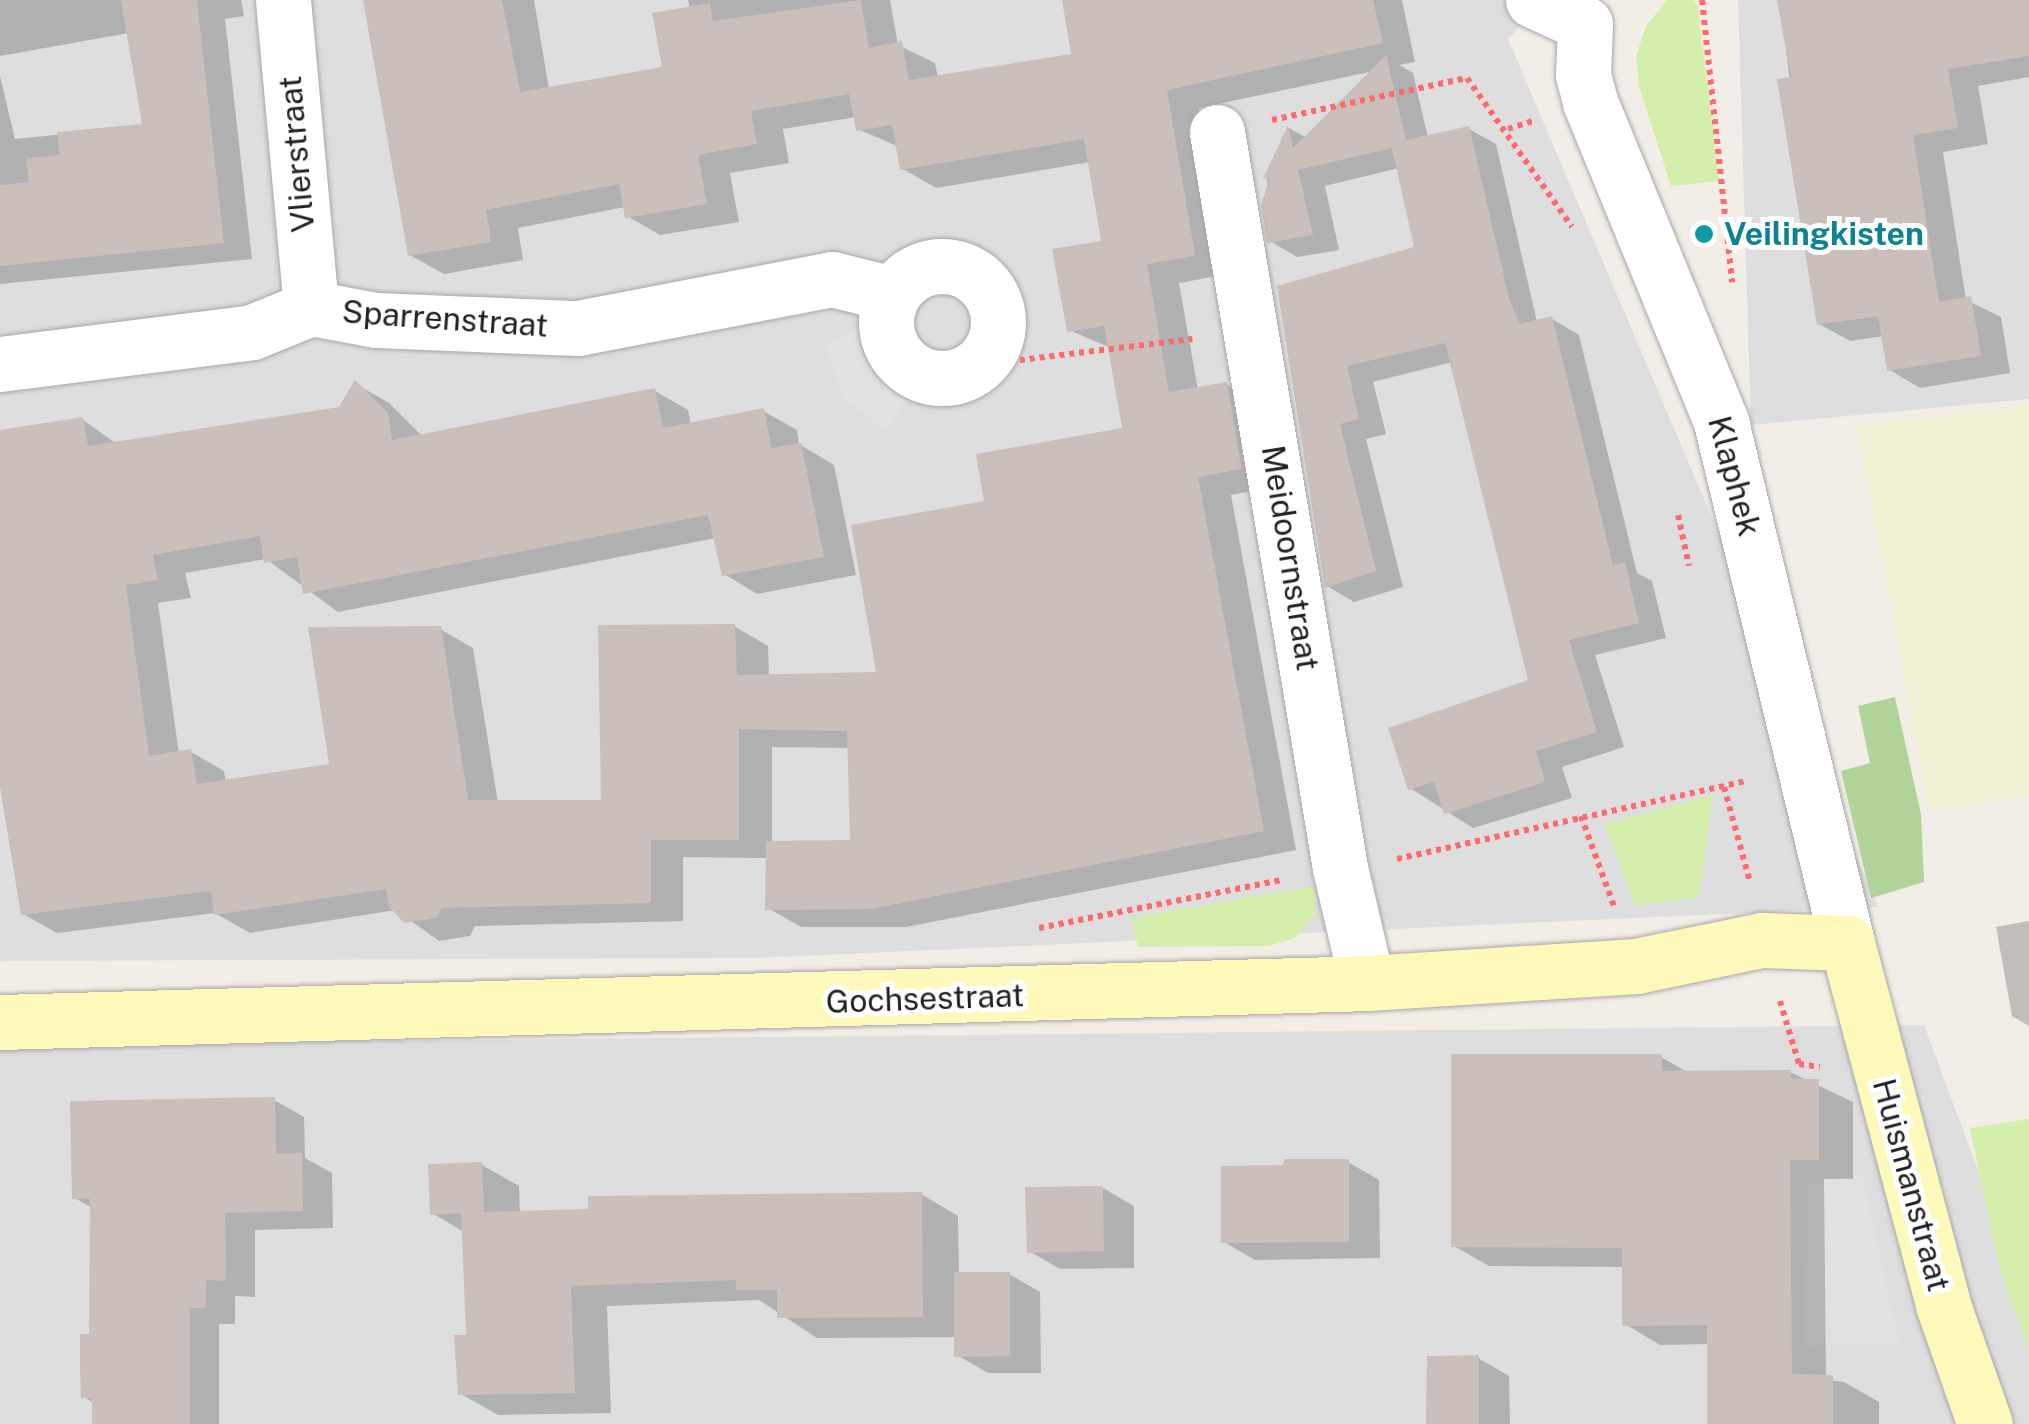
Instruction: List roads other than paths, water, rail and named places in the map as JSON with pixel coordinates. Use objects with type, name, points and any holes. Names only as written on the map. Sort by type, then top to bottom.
[{"type":"street","name":"Vlierstraat","points":[[283,0],[311,308]]},
{"type":"street","points":[[1534,0],[1595,12]]},
{"type":"street","name":"Klaphek","points":[[1595,12],[1590,102],[1721,422],[1846,943]]},
{"type":"street","name":"Meidoornstraat","points":[[1217,132],[1254,329],[1340,868],[1367,983]]},
{"type":"street","points":[[947,265],[977,277],[996,304],[997,336],[980,365],[951,378],[920,374],[895,355],[884,326],[892,294],[915,272],[947,265]]},
{"type":"street","name":"Sparrenstraat","points":[[0,364],[252,332],[311,308],[376,320],[578,328],[832,279],[892,294]]},
{"type":"street","name":"Gochsestraat","points":[[0,1022],[1367,983],[1636,966],[1762,940],[1846,943]]},
{"type":"street","name":"Huismanstraat","points":[[1846,943],[1943,1304],[1985,1424]]},
{"type":"place","name":"Veilingkisten","points":[[1704,234]]}]
